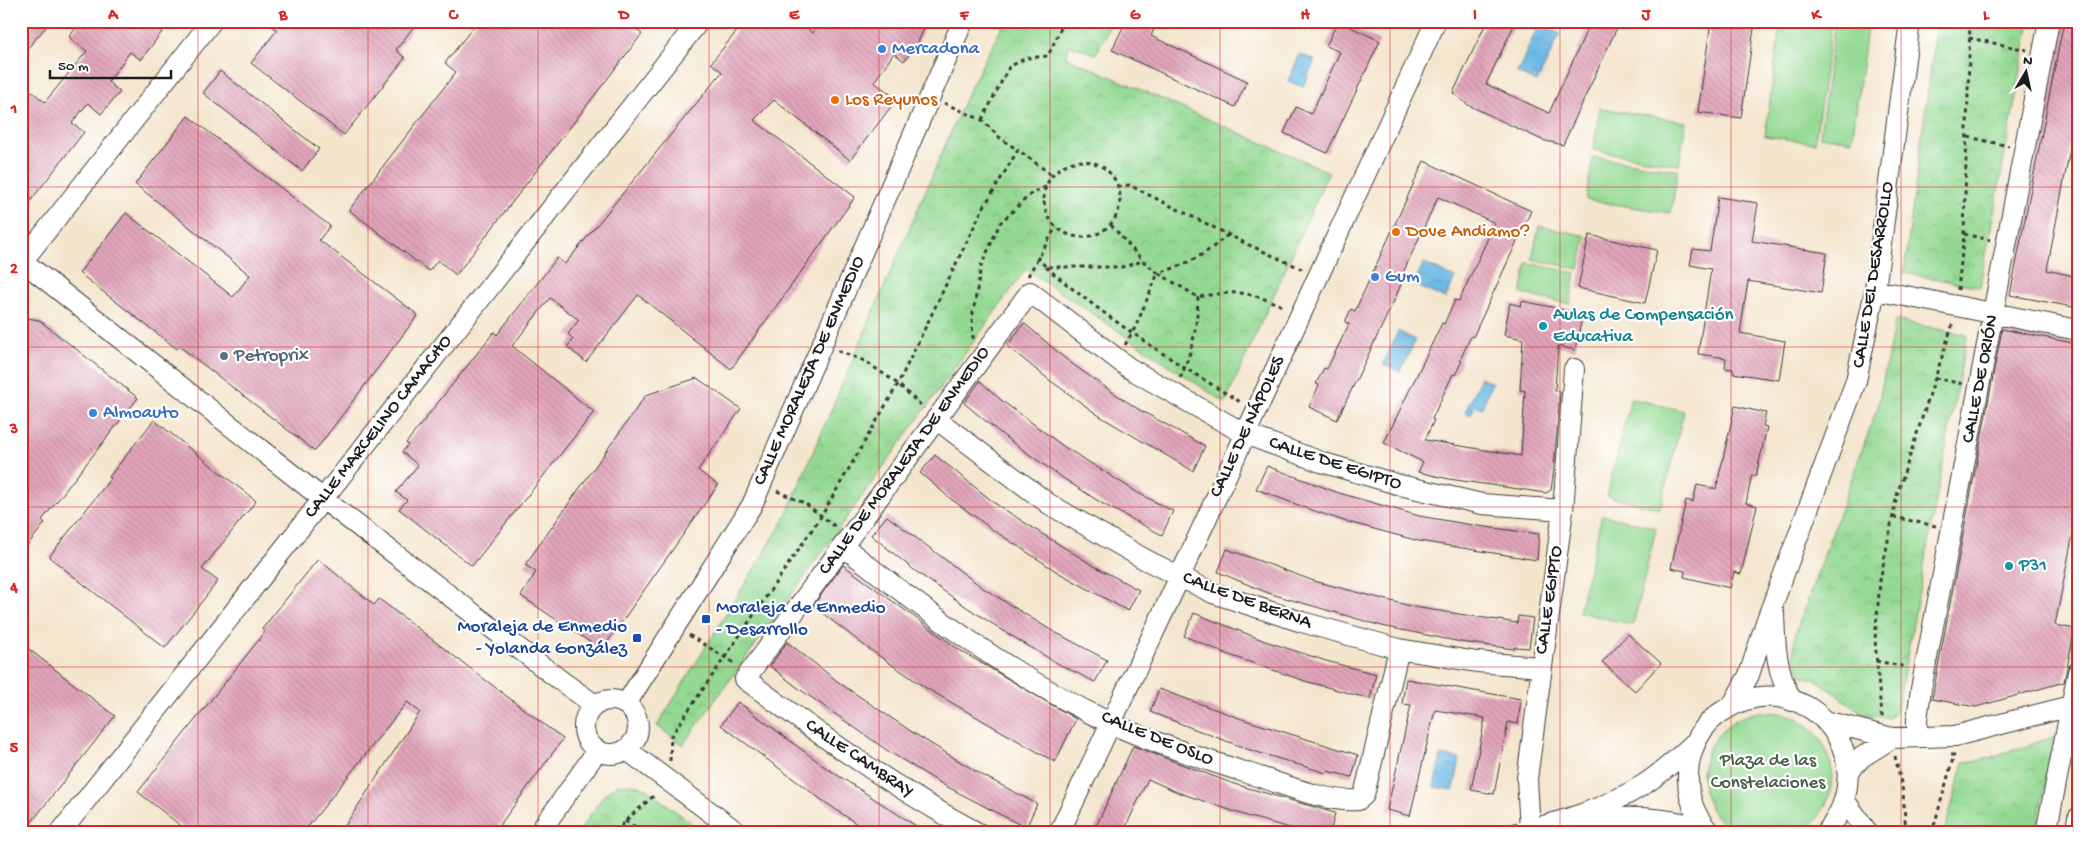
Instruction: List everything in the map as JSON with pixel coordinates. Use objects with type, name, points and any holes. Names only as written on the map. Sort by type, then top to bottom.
[{"type":"street","points":[[212,21],[22,261],[323,499],[564,684],[595,705]]},
{"type":"street","name":"CALLE MORALEJA DE ENMEDIO","points":[[626,704],[752,505],[963,21]]},
{"type":"street","name":"CALLE DEL DESARROLLO","points":[[1733,704],[1749,674],[1766,622],[1856,381],[1875,290],[1910,21]]},
{"type":"street","name":"CALLE DE ORIÓN","points":[[1917,736],[1917,720],[1925,670],[2049,21]]},
{"type":"street","name":"CALLE DE NÁPOLES","points":[[1059,833],[1179,578],[1434,22]]},
{"type":"street","name":"CALLE MARCELINO CAMACHO","points":[[60,833],[323,499],[691,24]]},
{"type":"street","points":[[1875,290],[2078,330]]},
{"type":"street","name":"CALLE DE MORALEJA DE ENMEDIO","points":[[747,676],[1030,292]]},
{"type":"street","name":"CALLE DE EGIPTO","points":[[1030,292],[1130,368],[1245,434],[1321,462],[1400,486],[1482,504],[1563,510]]},
{"type":"street","name":"CALLE EGIPTO","points":[[1524,831],[1527,779],[1563,510],[1574,369]]},
{"type":"street","name":"CALLE DE BERNA","points":[[936,420],[1049,504],[1179,578],[1213,593],[1302,622],[1399,649],[1477,662],[1541,667]]},
{"type":"street","name":"CALLE DE OSLO","points":[[846,542],[904,594],[968,639],[1034,681],[1111,723],[1225,766],[1338,800],[1358,800],[1364,794],[1367,787],[1399,649]]},
{"type":"street","name":"CALLE DEL DESARROLLO","points":[[1774,604],[1776,655],[1783,684],[1792,701]]},
{"type":"street","points":[[2046,833],[2074,706],[2078,672]]},
{"type":"street","name":"CALLE CAMBRAY","points":[[747,676],[813,730],[888,781],[978,833]]},
{"type":"street","points":[[1709,832],[1695,813],[1688,792],[1687,771],[1694,744],[1701,731],[1715,716],[1733,704],[1772,697],[1792,701],[1810,709],[1825,721],[1837,736],[1845,753],[1848,772],[1845,801],[1836,820],[1826,833]]},
{"type":"street","points":[[613,700],[626,704],[634,711],[638,726],[635,742],[628,750],[613,755],[597,751],[589,744],[584,729],[587,713],[600,702],[613,700]]},
{"type":"street","points":[[1825,721],[1892,738],[1955,736],[2074,706]]},
{"type":"street","points":[[1848,772],[1862,757],[1892,738]]},
{"type":"street","points":[[1524,831],[1566,820],[1618,799],[1644,785],[1694,744]]},
{"type":"street","points":[[628,750],[738,833]]},
{"type":"street","points":[[539,833],[597,751]]},
{"type":"street","points":[[1845,801],[1868,833]]},
{"type":"street","points":[[1566,820],[1598,818],[1664,819],[1689,824],[1709,832]]},
{"type":"street","points":[[2075,833],[2078,818]]},
{"type":"path","points":[[982,120],[1009,67],[1026,58],[1048,56],[1064,21]]},
{"type":"path","points":[[1906,833],[1903,792],[1892,738],[1888,724],[1881,714],[1875,638],[1880,581],[1897,495],[1959,307],[1958,284],[1964,234],[1968,137],[1970,21]]},
{"type":"path","points":[[1969,38],[2043,53]]},
{"type":"path","points":[[930,97],[982,120],[1001,139],[1052,175]]},
{"type":"path","points":[[1968,137],[2025,150]]},
{"type":"path","points":[[617,833],[625,821],[669,781],[670,736],[822,515],[898,384],[982,210],[1018,150]]},
{"type":"path","points":[[1084,161],[1097,164],[1108,171],[1118,187],[1120,208],[1111,225],[1091,237],[1074,237],[1061,232],[1046,213],[1044,200],[1046,187],[1052,175],[1063,166],[1084,161]]},
{"type":"path","points":[[1118,187],[1130,185],[1318,276]]},
{"type":"path","points":[[975,368],[972,319],[981,266],[1000,223],[1033,192],[1046,187]]},
{"type":"path","points":[[1111,225],[1143,261],[1158,273],[1198,297],[1230,292],[1255,294],[1300,316]]},
{"type":"path","points":[[1030,292],[1023,284],[1056,227]]},
{"type":"path","points":[[1118,359],[1132,333],[1158,273],[1178,267],[1204,254],[1229,234]]},
{"type":"path","points":[[1964,234],[2007,243]]},
{"type":"path","points":[[1037,257],[1046,267],[1098,310],[1185,368],[1255,411]]},
{"type":"path","points":[[1046,267],[1122,266],[1143,261]]},
{"type":"path","points":[[1174,392],[1190,357],[1197,327],[1198,297]]},
{"type":"path","points":[[821,345],[865,361],[898,384],[936,420]]},
{"type":"path","points":[[1935,378],[1980,388]]},
{"type":"path","points":[[761,484],[806,504],[822,515],[846,542]]},
{"type":"path","points":[[1892,517],[1952,529]]},
{"type":"path","points":[[675,626],[724,656],[747,676]]},
{"type":"path","points":[[1876,661],[1925,670]]},
{"type":"path","points":[[1932,833],[1954,755],[1945,755]]},
{"type":"path","points":[[625,821],[646,833]]},
{"type":"green space","points":[[1005,21],[1112,21],[1096,54],[1070,45],[1066,57],[1329,172],[1225,403],[1026,269],[683,745],[657,726],[783,522],[968,92]]},
{"type":"green space","points":[[1781,21],[1832,21],[1815,143],[1765,136]]},
{"type":"green space","points":[[1835,21],[1868,21],[1852,141],[1820,136]]},
{"type":"green space","points":[[1937,21],[2030,21],[1980,287],[1904,273]]},
{"type":"green space","points":[[1600,108],[1686,122],[1679,165],[1593,150]]},
{"type":"green space","points":[[1593,157],[1678,170],[1671,213],[1586,200]]},
{"type":"green space","points":[[1539,226],[1586,236],[1579,269],[1532,259]]},
{"type":"green space","points":[[1527,263],[1576,273],[1570,304],[1521,294]]},
{"type":"green space","points":[[1895,320],[1967,335],[1897,710],[1889,718],[1865,715],[1817,680],[1803,676],[1795,660],[1794,645],[1796,632],[1878,406]]},
{"type":"green space","points":[[1631,398],[1684,411],[1660,509],[1607,496]]},
{"type":"green space","points":[[1602,515],[1656,528],[1633,625],[1579,612]]},
{"type":"green space","name":"Plaza de las Constelaciones","points":[[1757,712],[1780,713],[1802,721],[1820,739],[1830,760],[1832,772],[1829,796],[1817,819],[1801,833],[1736,833],[1725,826],[1711,810],[1704,791],[1702,770],[1708,749],[1720,732],[1736,719]]},
{"type":"green space","points":[[2054,737],[2036,833],[1944,833],[1964,762],[1982,760]]},
{"type":"green space","points":[[631,784],[644,787],[704,833],[578,833],[604,795],[616,785]]},
{"type":"water","points":[[1539,24],[1560,34],[1537,82],[1517,73]]},
{"type":"water","points":[[1300,54],[1315,60],[1303,87],[1288,81]]},
{"type":"water","points":[[1424,263],[1455,278],[1445,299],[1413,284]]},
{"type":"water","points":[[1398,331],[1416,340],[1400,372],[1383,364]]},
{"type":"water","points":[[1481,377],[1492,383],[1482,408],[1475,405],[1471,415],[1465,412]]},
{"type":"water","points":[[1441,755],[1460,759],[1454,790],[1434,787]]},
{"type":"building","points":[[21,21],[51,21],[21,56]]},
{"type":"building","points":[[81,21],[170,21],[141,60],[130,52],[108,82],[120,92],[101,114],[88,103],[72,123],[84,132],[21,213],[21,83],[45,102],[87,51],[69,37]]},
{"type":"building","points":[[266,21],[418,21],[396,50],[405,58],[344,135],[251,63],[277,30]]},
{"type":"building","points":[[478,21],[626,21],[642,34],[456,275],[438,260],[429,271],[349,210],[456,72],[445,63]]},
{"type":"building","points":[[745,21],[798,21],[813,33],[819,21],[927,21],[917,45],[904,61],[894,53],[874,82],[897,99],[850,160],[774,100],[754,120],[855,197],[731,369],[638,295],[586,362],[567,347],[573,339],[568,334],[579,320],[550,298],[512,346],[594,412],[472,566],[399,509],[407,500],[396,492],[418,465],[402,452],[408,445],[406,443],[494,332],[497,335],[557,258],[565,264],[722,72],[711,63]]},
{"type":"building","points":[[1126,21],[1158,21],[1151,36],[1247,81],[1235,107],[1112,50]]},
{"type":"building","points":[[1338,21],[1380,41],[1327,153],[1284,133],[1296,107],[1311,114],[1340,52],[1326,46]]},
{"type":"building","points":[[1487,21],[1516,21],[1486,84],[1549,113],[1591,21],[1620,21],[1563,145],[1542,140],[1468,105],[1453,93]]},
{"type":"building","points":[[1711,21],[1755,21],[1741,118],[1698,112]]},
{"type":"building","points":[[2064,21],[2078,21],[2078,107],[2047,270],[2078,277],[2078,308],[2010,295]]},
{"type":"building","points":[[220,71],[319,149],[302,171],[203,93]]},
{"type":"building","points":[[188,116],[330,226],[319,240],[418,315],[315,451],[179,346],[177,349],[79,273],[126,213],[233,297],[250,275],[135,184]]},
{"type":"building","points":[[1424,161],[1531,211],[1473,337],[1471,336],[1460,360],[1462,361],[1455,375],[1453,374],[1432,419],[1434,420],[1425,440],[1521,456],[1525,391],[1520,390],[1523,339],[1504,335],[1510,303],[1521,306],[1522,301],[1571,311],[1570,315],[1582,318],[1575,350],[1558,346],[1555,391],[1560,391],[1554,469],[1551,490],[1546,493],[1449,479],[1418,472],[1423,462],[1384,443],[1442,323],[1444,324],[1455,300],[1459,301],[1495,223],[1438,197],[1402,275],[1404,277],[1394,301],[1337,420],[1309,407],[1319,385],[1316,384],[1324,368],[1327,369],[1349,324],[1345,322],[1351,309],[1355,311]]},
{"type":"building","points":[[1718,197],[1758,203],[1752,241],[1827,253],[1821,293],[1748,281],[1740,333],[1785,341],[1779,380],[1733,373],[1733,369],[1725,368],[1726,358],[1698,354],[1711,269],[1690,265],[1693,249],[1710,251]]},
{"type":"building","points":[[1589,235],[1657,250],[1645,303],[1578,288]]},
{"type":"building","name":"Almoauto","points":[[27,318],[39,320],[138,398],[42,520],[45,523],[21,553],[21,320]]},
{"type":"building","points":[[1024,323],[1068,361],[1105,387],[1138,409],[1205,446],[1193,471],[1101,417],[1048,379],[1007,346]]},
{"type":"building","name":"P31","points":[[2002,329],[2078,344],[2078,508],[2055,625],[2075,629],[2064,682],[1976,707],[1932,699]]},
{"type":"building","points":[[697,378],[741,409],[698,470],[718,485],[602,650],[521,596],[536,572],[525,565],[646,395]]},
{"type":"building","points":[[980,381],[1001,400],[1063,446],[1140,494],[1173,511],[1162,535],[1103,504],[1058,475],[1005,437],[964,403]]},
{"type":"building","points":[[1735,406],[1766,413],[1763,426],[1767,427],[1756,476],[1752,475],[1746,503],[1757,506],[1741,574],[1734,572],[1730,588],[1684,577],[1685,571],[1671,568],[1686,500],[1693,502],[1697,485],[1716,489]]},
{"type":"building","points":[[154,420],[256,501],[202,569],[218,581],[165,648],[49,557]]},
{"type":"building","points":[[935,455],[996,504],[1094,566],[1139,590],[1128,611],[1059,573],[993,530],[951,499],[920,473]]},
{"type":"building","points":[[1267,466],[1339,493],[1419,516],[1539,534],[1537,560],[1419,541],[1344,521],[1306,508],[1256,489]]},
{"type":"building","points":[[887,516],[983,588],[1049,629],[1107,660],[1095,682],[1057,663],[1010,635],[914,570],[871,535]]},
{"type":"building","points":[[1227,549],[1314,581],[1414,607],[1517,623],[1518,616],[1533,618],[1529,648],[1514,647],[1514,649],[1461,642],[1382,626],[1268,593],[1218,572]]},
{"type":"building","points":[[318,559],[374,605],[379,599],[563,739],[494,833],[340,833],[420,712],[407,702],[303,833],[190,833],[138,792],[265,632],[262,629]]},
{"type":"building","points":[[843,565],[961,651],[1076,719],[1055,762],[926,688],[869,649],[813,606]]},
{"type":"building","points":[[1194,613],[1265,641],[1326,661],[1376,674],[1370,699],[1305,681],[1232,656],[1184,636]]},
{"type":"building","points":[[1628,634],[1661,663],[1635,691],[1602,662]]},
{"type":"building","points":[[787,642],[841,684],[915,734],[982,775],[1037,804],[1026,828],[942,784],[888,751],[798,688],[770,666]]},
{"type":"building","points":[[21,643],[115,716],[23,833],[21,833]]},
{"type":"building","points":[[1406,679],[1521,699],[1518,724],[1508,722],[1494,794],[1471,790],[1485,718],[1435,710],[1410,816],[1387,810],[1411,705],[1402,704]]},
{"type":"building","points":[[1159,689],[1242,719],[1358,755],[1352,777],[1327,771],[1326,773],[1250,750],[1150,712]]},
{"type":"building","points":[[738,702],[825,767],[927,833],[870,833],[819,798],[721,725]]},
{"type":"building","points":[[1133,746],[1234,784],[1335,813],[1330,833],[1302,829],[1301,831],[1250,817],[1177,792],[1148,779],[1123,833],[1093,833]]},
{"type":"place","name":"Mercadona","points":[[882,49]]},
{"type":"place","name":"Los Reyunos","points":[[835,100]]},
{"type":"place","name":"Dove Andiamo?","points":[[1396,232]]},
{"type":"place","name":"Gum","points":[[1375,277]]},
{"type":"place","name":"Aulas de Compensación Educativa","points":[[1543,326]]},
{"type":"place","name":"Petroprix","points":[[224,356]]},
{"type":"place","name":"Almoauto","points":[[93,413]]},
{"type":"place","name":"P31","points":[[2009,566]]},
{"type":"place","name":"Moraleja de Enmedio - Desarrollo","points":[[706,619]]},
{"type":"place","name":"Moraleja de Enmedio - Yolanda González","points":[[637,638]]}]
